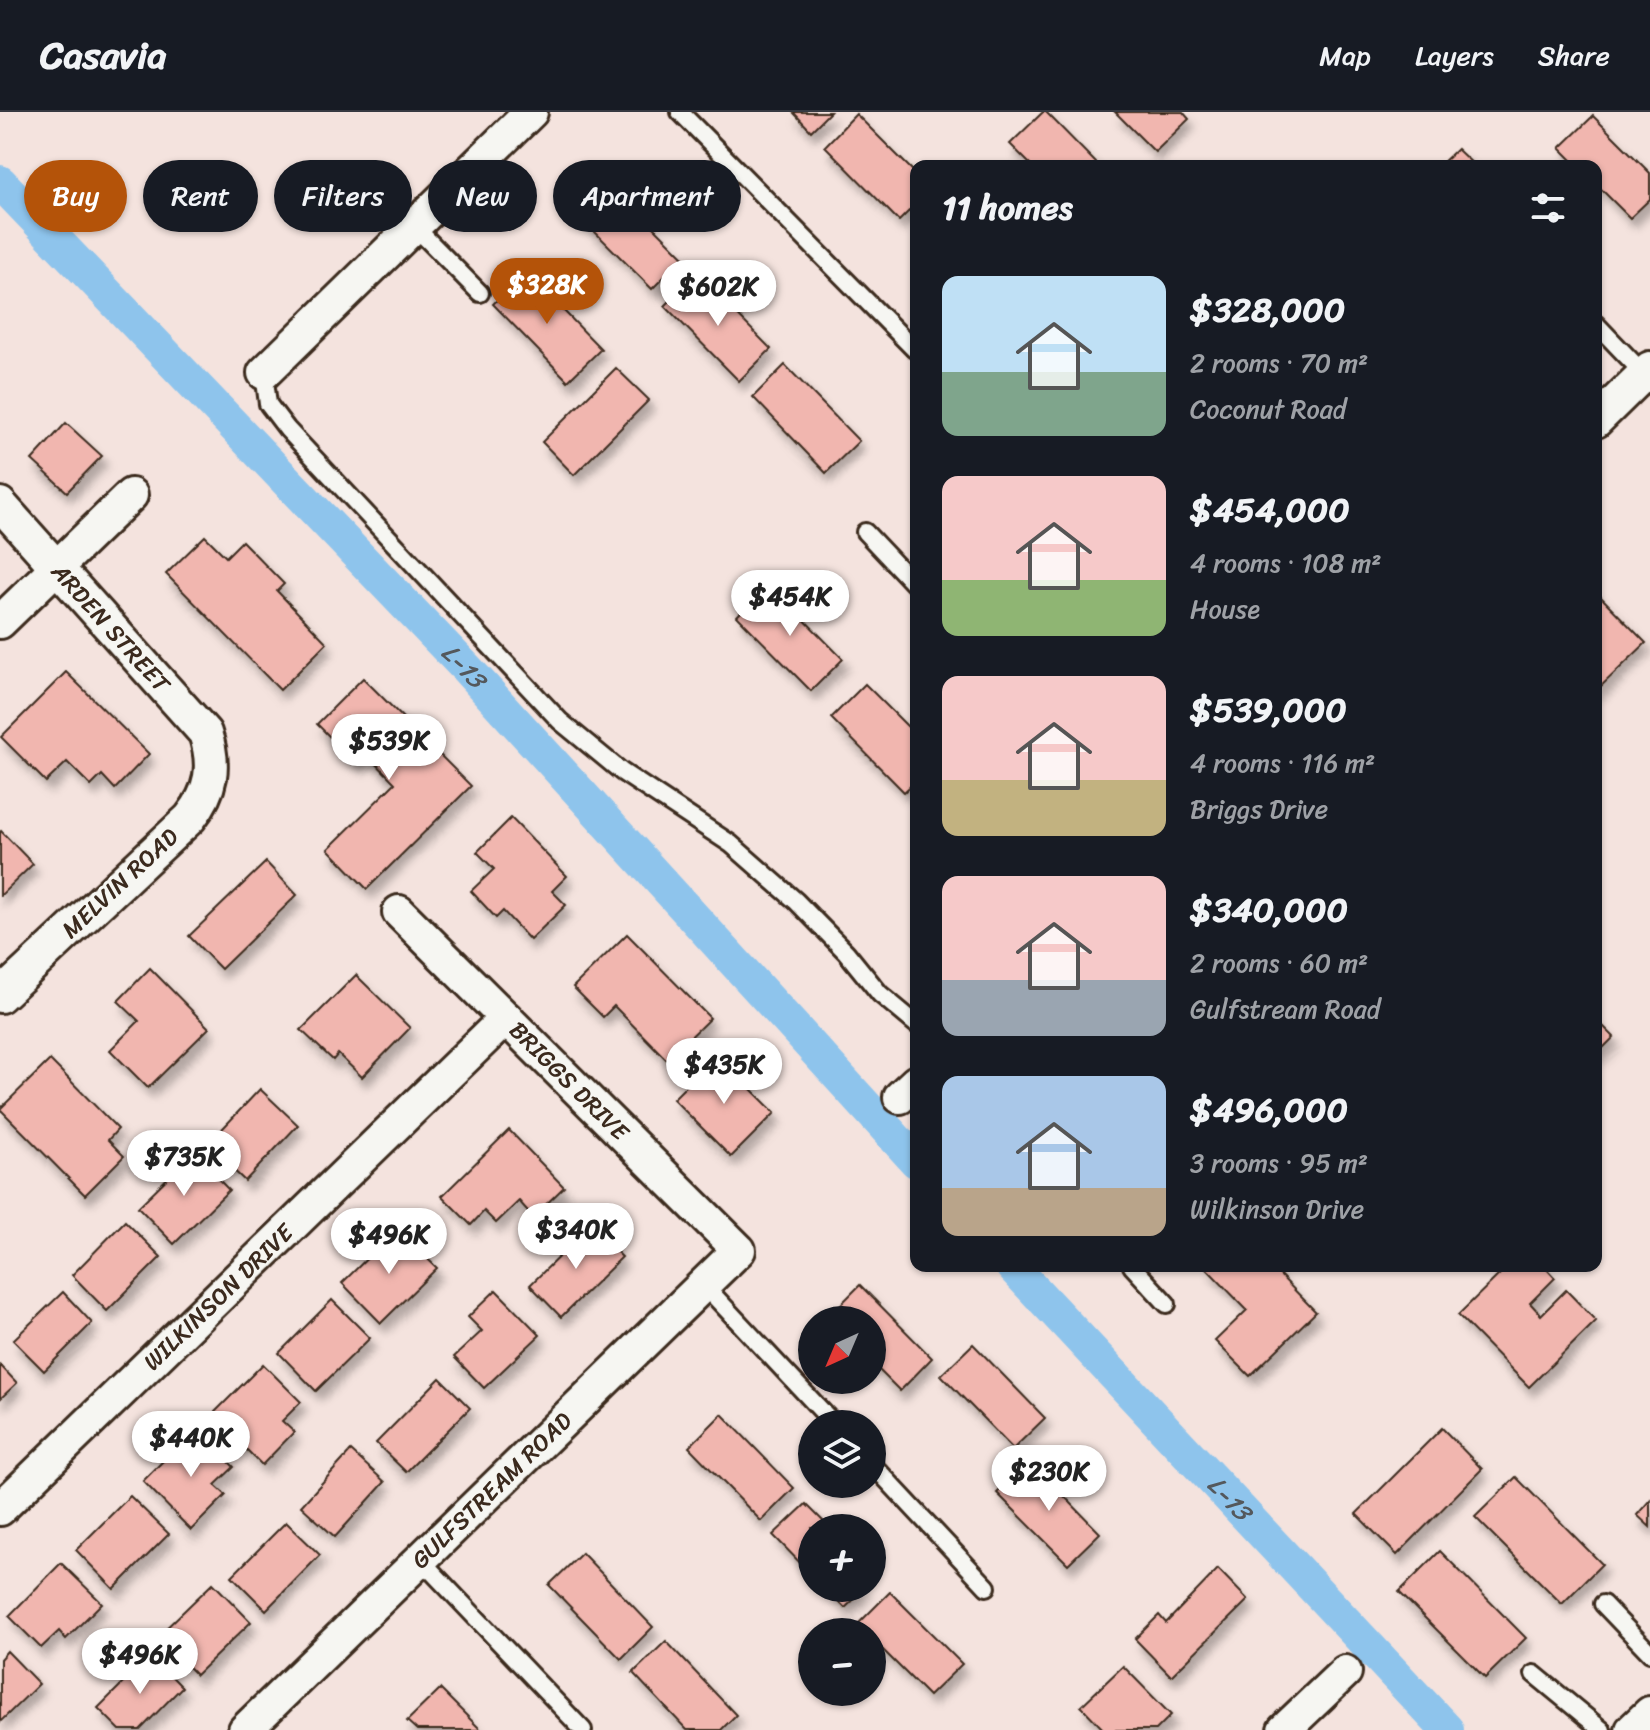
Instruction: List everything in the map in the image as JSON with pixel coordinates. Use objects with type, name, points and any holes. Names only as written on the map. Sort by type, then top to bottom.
[{"type":"street","points":[[264,373],[531,112]]},
{"type":"street","points":[[1602,415],[1647,371]]},
{"type":"street","points":[[0,622],[131,495]]},
{"type":"street","name":"ARDEN STREET","points":[[0,504],[205,733],[212,755]]},
{"type":"street","name":"MELVIN ROAD","points":[[0,996],[190,818],[204,800],[212,778],[212,755]]},
{"type":"street","name":"BRIGGS DRIVE","points":[[399,912],[739,1250]]},
{"type":"street","name":"WILKINSON DRIVE","points":[[0,1509],[506,1018]]},
{"type":"street","name":"GULFSTREAM ROAD","points":[[245,1730],[739,1250]]},
{"type":"street","points":[[1284,1730],[1345,1672]]},
{"type":"street","points":[[1632,1730],[1650,1713]]},
{"type":"lane","points":[[680,112],[910,345]]},
{"type":"lane","points":[[414,226],[480,293]]},
{"type":"lane","points":[[1602,330],[1647,371]]},
{"type":"lane","points":[[264,373],[268,404],[287,429],[560,721],[622,772],[731,844],[796,901],[846,952],[880,994],[910,1019]]},
{"type":"lane","points":[[865,532],[910,580]]},
{"type":"lane","points":[[1138,1272],[1167,1304]]},
{"type":"lane","points":[[704,1285],[821,1410]]},
{"type":"lane","points":[[886,1479],[987,1587]]},
{"type":"lane","points":[[421,1560],[583,1730]]},
{"type":"lane","points":[[1603,1604],[1650,1653]]},
{"type":"lane","points":[[1534,1674],[1602,1730]]},
{"type":"building","points":[[793,112],[830,112],[811,131]]},
{"type":"building","points":[[1046,112],[1093,160],[1026,160],[1010,144]]},
{"type":"building","points":[[1115,112],[1183,112],[1189,119],[1155,152]]},
{"type":"building","points":[[856,114],[910,168],[910,210],[899,221],[825,146]]},
{"type":"building","points":[[1593,116],[1650,173],[1650,199],[1630,218],[1602,190],[1602,160],[1572,160],[1560,148]]},
{"type":"building","points":[[1457,149],[1469,160],[1445,160]]},
{"type":"building","points":[[595,232],[659,232],[684,257],[652,289]]},
{"type":"building","points":[[526,272],[601,349],[568,381],[493,304]]},
{"type":"building","points":[[697,274],[771,349],[739,381],[665,306]]},
{"type":"building","points":[[785,365],[859,441],[826,473],[753,397]]},
{"type":"building","points":[[616,368],[649,400],[574,475],[542,442]]},
{"type":"building","points":[[66,423],[102,456],[67,492],[32,460]]},
{"type":"building","points":[[205,536],[226,557],[242,541],[284,584],[277,591],[327,643],[280,690],[166,574]]},
{"type":"building","points":[[769,584],[843,659],[811,691],[737,616]]},
{"type":"building","points":[[1602,598],[1646,643],[1602,685]]},
{"type":"building","points":[[66,672],[149,754],[115,789],[102,775],[91,786],[67,762],[46,782],[1,737]]},
{"type":"building","points":[[363,678],[471,786],[367,889],[328,849],[395,783],[367,754],[357,764],[317,724]]},
{"type":"building","points":[[865,684],[910,729],[910,786],[904,792],[831,718]]},
{"type":"building","points":[[511,818],[567,876],[552,891],[566,905],[530,940],[503,911],[496,918],[471,891],[494,869],[477,852]]},
{"type":"building","points":[[0,832],[33,864],[0,896]]},
{"type":"building","points":[[266,862],[297,895],[221,969],[189,936]]},
{"type":"building","points":[[627,934],[710,1018],[667,1060],[614,1006],[603,1017],[573,987]]},
{"type":"building","points":[[150,968],[209,1028],[148,1088],[110,1050],[139,1021],[118,1001]]},
{"type":"building","points":[[356,975],[410,1028],[362,1077],[338,1054],[333,1060],[301,1030]]},
{"type":"building","points":[[1602,1025],[1614,1037],[1602,1049]]},
{"type":"building","points":[[717,1055],[775,1113],[731,1157],[673,1099]]},
{"type":"building","points":[[50,1060],[118,1129],[108,1140],[124,1156],[85,1195],[0,1109]]},
{"type":"building","points":[[260,1089],[298,1125],[245,1181],[207,1145]]},
{"type":"building","points":[[509,1130],[564,1187],[533,1217],[519,1201],[496,1223],[484,1211],[471,1225],[442,1196]]},
{"type":"building","points":[[193,1153],[229,1190],[174,1244],[138,1207]]},
{"type":"building","points":[[125,1221],[161,1257],[107,1311],[72,1275]]},
{"type":"building","points":[[590,1226],[622,1257],[561,1317],[530,1285]]},
{"type":"building","points":[[397,1229],[437,1268],[381,1323],[342,1283]]},
{"type":"building","points":[[1210,1272],[1277,1272],[1316,1312],[1250,1376],[1215,1341],[1247,1310]]},
{"type":"building","points":[[1502,1272],[1550,1272],[1555,1278],[1530,1303],[1541,1315],[1566,1290],[1596,1321],[1529,1387],[1458,1315]]},
{"type":"building","points":[[860,1285],[881,1306],[839,1306]]},
{"type":"building","points":[[496,1290],[540,1335],[484,1388],[454,1357],[482,1331],[468,1317]]},
{"type":"building","points":[[63,1292],[92,1323],[44,1371],[13,1340]]},
{"type":"building","points":[[332,1300],[370,1338],[316,1391],[279,1353]]},
{"type":"building","points":[[886,1311],[932,1358],[900,1391],[886,1377]]},
{"type":"building","points":[[973,1344],[1045,1418],[1013,1449],[941,1375]]},
{"type":"building","points":[[263,1364],[301,1402],[282,1421],[294,1432],[262,1465],[212,1415]]},
{"type":"building","points":[[0,1365],[17,1383],[0,1399]]},
{"type":"building","points":[[440,1378],[470,1408],[406,1472],[376,1443]]},
{"type":"building","points":[[722,1414],[794,1488],[761,1521],[689,1447]]},
{"type":"building","points":[[196,1428],[234,1467],[215,1485],[226,1495],[191,1530],[143,1481]]},
{"type":"building","points":[[1442,1428],[1482,1469],[1397,1555],[1356,1514]]},
{"type":"building","points":[[351,1451],[385,1482],[335,1537],[301,1506]]},
{"type":"building","points":[[1030,1461],[1100,1533],[1068,1564],[997,1493]]},
{"type":"building","points":[[1516,1477],[1602,1564],[1562,1604],[1475,1517]]},
{"type":"building","points":[[130,1496],[169,1534],[114,1589],[76,1550]]},
{"type":"building","points":[[1650,1500],[1650,1527],[1637,1515]]},
{"type":"building","points":[[806,1504],[816,1514],[798,1514],[798,1561],[773,1535]]},
{"type":"building","points":[[286,1522],[320,1555],[266,1610],[232,1576]]},
{"type":"building","points":[[1440,1551],[1526,1638],[1485,1678],[1399,1592]]},
{"type":"building","points":[[582,1553],[653,1627],[621,1659],[549,1585]]},
{"type":"building","points":[[61,1563],[102,1603],[66,1639],[59,1631],[41,1648],[9,1616]]},
{"type":"building","points":[[1218,1569],[1248,1600],[1171,1676],[1135,1639],[1159,1615],[1166,1623]]},
{"type":"building","points":[[213,1583],[251,1622],[196,1675],[158,1636]]},
{"type":"building","points":[[890,1592],[962,1664],[929,1696],[886,1653],[886,1618],[864,1618],[880,1602],[886,1602]]},
{"type":"building","points":[[666,1641],[736,1715],[721,1730],[687,1730],[633,1673]]},
{"type":"building","points":[[7,1651],[39,1684],[0,1722],[0,1659]]},
{"type":"building","points":[[151,1655],[182,1687],[140,1730],[120,1730],[98,1708]]},
{"type":"building","points":[[1123,1666],[1171,1715],[1156,1730],[1104,1730],[1081,1706]]},
{"type":"building","points":[[440,1689],[481,1730],[417,1730],[407,1721]]},
{"type":"waterway","name":"L-13","points":[[0,182],[468,670],[910,1154]]},
{"type":"waterway","name":"L-13","points":[[1018,1272],[1447,1730]]}]
